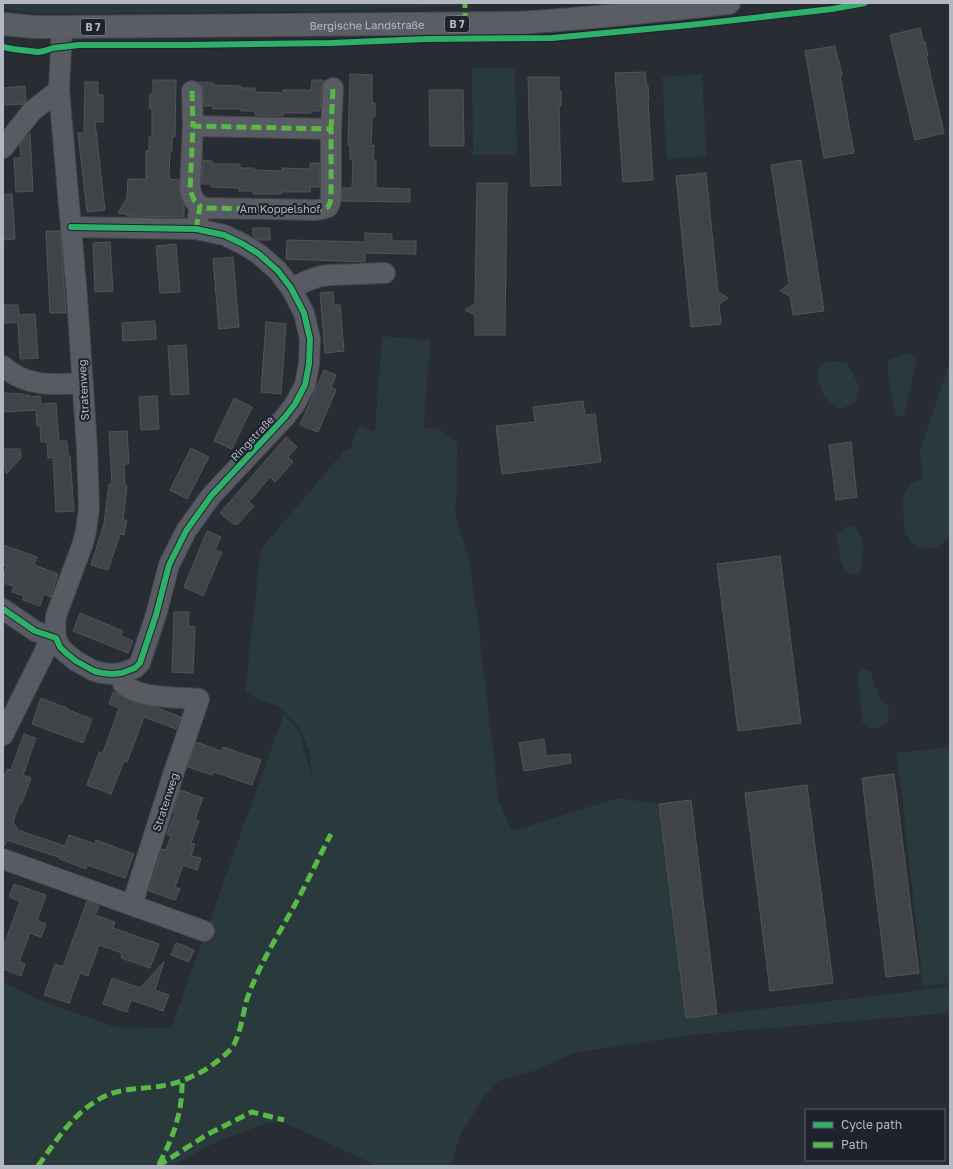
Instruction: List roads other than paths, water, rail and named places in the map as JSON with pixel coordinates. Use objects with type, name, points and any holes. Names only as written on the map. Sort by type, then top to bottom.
[{"type":"main road","name":"Bergische Landstraße","points":[[3,24],[62,28],[516,23],[570,20],[730,3]]},
{"type":"street","name":"Stratenweg","points":[[56,638],[56,616],[83,543],[89,508],[83,384],[59,90],[62,28]]},
{"type":"street","name":"Am Koppelshof","points":[[200,206],[207,208],[316,210],[322,210],[328,207],[331,197],[331,129],[333,88]]},
{"type":"street","points":[[3,148],[32,111],[59,90]]},
{"type":"street","points":[[192,91],[193,126],[190,190],[194,200],[200,206],[196,229]]},
{"type":"street","points":[[193,126],[331,129]]},
{"type":"street","name":"Ringstraße","points":[[56,638],[60,647],[66,653],[76,661],[94,671],[112,674],[122,673],[135,668],[140,663],[156,615],[169,565],[186,531],[211,496],[285,417],[295,404],[305,385],[309,364],[310,339],[304,313],[291,288],[278,271],[259,254],[224,235],[196,229],[71,227]]},
{"type":"street","points":[[291,288],[321,276],[385,273]]},
{"type":"street","points":[[3,366],[17,376],[29,381],[43,384],[83,384]]},
{"type":"street","points":[[3,609],[34,631],[56,638],[46,650],[3,735]]},
{"type":"street","name":"Stratenweg","points":[[122,673],[123,684],[138,692],[160,696],[199,699],[173,775],[132,905]]},
{"type":"street","points":[[3,859],[204,931]]}]
